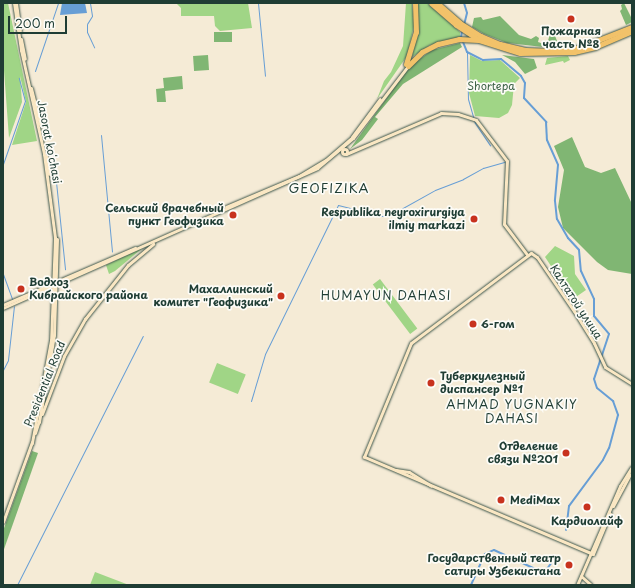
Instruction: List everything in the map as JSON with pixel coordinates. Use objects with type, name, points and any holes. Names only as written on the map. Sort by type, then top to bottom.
[{"type":"highway","points":[[407,65],[416,32],[416,3]]},
{"type":"highway","points":[[431,3],[479,40]]},
{"type":"highway","points":[[437,3],[463,28],[511,47],[552,51],[588,45],[632,27]]},
{"type":"highway","points":[[407,65],[430,47],[461,39],[479,40],[514,52],[558,54],[590,48],[632,31]]},
{"type":"street","name":"Jasorat koʻchasi","points":[[15,3],[21,50],[48,178],[55,238],[56,283]]},
{"type":"street","points":[[56,283],[163,238],[313,171],[343,150],[407,65]]},
{"type":"street","points":[[3,306],[299,176],[343,150],[352,151],[440,113],[472,118],[507,161],[504,225],[527,255],[421,335],[409,347],[364,457],[592,554]]},
{"type":"street","name":"Presidential Road","points":[[3,521],[64,356],[85,319],[131,261],[163,238]]},
{"type":"street","name":"Калтатой улица","points":[[527,255],[534,254],[594,343],[599,357],[605,367],[632,384]]},
{"type":"street","points":[[39,422],[53,343],[56,283]]},
{"type":"street","points":[[32,443],[51,340],[56,283]]},
{"type":"street","points":[[592,554],[620,486],[632,467]]},
{"type":"street","points":[[578,585],[622,487],[632,471]]},
{"type":"street","points":[[582,576],[591,585]]},
{"type":"green space","points":[[3,3],[8,3],[37,141],[12,145],[26,102],[20,76],[22,102],[9,138],[3,57]]},
{"type":"green space","points":[[176,3],[248,3],[252,28],[220,31],[215,26],[214,16],[181,16],[181,8]]},
{"type":"green space","points":[[406,3],[412,3],[414,26],[407,56],[377,99],[384,81],[391,72],[403,46]]},
{"type":"green space","points":[[417,3],[427,3],[460,32],[460,37],[430,45],[412,57],[419,26]]},
{"type":"green space","points":[[624,3],[632,19],[632,22],[626,25],[620,11],[622,9],[621,5]]},
{"type":"green space","points":[[500,16],[519,35],[531,39],[536,36],[539,38],[538,42],[544,44],[543,47],[507,43],[484,34],[472,27],[474,18],[481,17],[483,20]]},
{"type":"green space","points":[[552,28],[559,46],[546,47]]},
{"type":"green space","points":[[214,32],[232,32],[232,42],[214,42]]},
{"type":"green space","points":[[460,43],[462,47],[403,84],[375,117],[378,119],[362,140],[350,149],[409,67],[432,50]]},
{"type":"green space","points":[[208,55],[209,70],[194,71],[193,56]]},
{"type":"green space","name":"Shortepa","points":[[470,55],[482,61],[500,60],[520,78],[514,84],[512,105],[508,113],[499,118],[475,116],[469,93]]},
{"type":"green space","points":[[502,55],[534,59],[537,68],[525,74],[515,62]]},
{"type":"green space","points":[[568,56],[570,60],[564,63],[563,61],[545,65],[547,58]]},
{"type":"green space","points":[[182,76],[183,89],[165,91],[166,102],[157,102],[156,89],[164,88],[163,78]]},
{"type":"green space","points":[[572,137],[585,167],[601,173],[615,168],[632,204],[632,274],[608,270],[597,262],[563,228],[558,207],[564,170],[554,146]]},
{"type":"green space","points":[[145,246],[115,271],[109,274],[106,265]]},
{"type":"green space","points":[[555,246],[574,256],[575,274],[586,290],[573,299],[545,257]]},
{"type":"green space","points":[[380,279],[417,329],[410,334],[373,284]]},
{"type":"green space","points":[[217,363],[246,375],[238,394],[209,382]]},
{"type":"green space","points":[[32,451],[38,453],[3,552],[3,531]]},
{"type":"green space","points":[[95,572],[129,585],[90,585]]},
{"type":"water","points":[[62,3],[85,3],[87,13],[60,15]]},
{"type":"waterway","points":[[35,71],[58,3]]},
{"type":"waterway","points":[[90,3],[92,16],[87,24],[87,32],[94,47]]},
{"type":"waterway","points":[[258,3],[265,76]]},
{"type":"waterway","points":[[464,3],[467,13],[464,25]]},
{"type":"waterway","points":[[462,31],[461,37],[467,52],[483,60],[501,59],[521,76],[525,83],[524,98],[546,122],[547,140],[558,165],[555,201],[557,219],[568,238],[579,250],[581,271],[594,299],[594,316],[609,334],[594,379],[597,388],[613,401],[618,415],[609,448],[603,460],[569,506],[566,530]]},
{"type":"waterway","points":[[467,52],[468,99],[475,123],[490,145]]},
{"type":"waterway","points":[[3,164],[25,101],[19,78]]},
{"type":"waterway","points":[[101,135],[112,251]]},
{"type":"waterway","points":[[52,143],[65,269]]},
{"type":"waterway","points":[[251,401],[265,354],[338,205],[382,216],[392,214],[435,190],[463,179],[483,168],[504,162]]},
{"type":"waterway","points":[[3,274],[12,299]]},
{"type":"waterway","points":[[3,370],[8,360],[14,306]]},
{"type":"waterway","points":[[17,585],[143,336]]},
{"type":"waterway","points":[[471,585],[485,554],[494,550],[544,573],[554,559]]},
{"type":"place","name":"Пожарная часть №8","points":[[571,19]]},
{"type":"place","name":"Сельский врачебный пункт Геофизика","points":[[233,215]]},
{"type":"place","name":"Respublika neyroxirurgiya ilmiy markazi","points":[[474,219]]},
{"type":"place","name":"Водхоз Кибрайского района","points":[[21,289]]},
{"type":"place","name":"Махаллинский комитет \"Геофизика\"","points":[[281,296]]},
{"type":"place","name":"6-гом","points":[[473,324]]},
{"type":"place","name":"Туберкулезный диспансер №1","points":[[431,383]]},
{"type":"place","name":"Отделение связи №201","points":[[566,453]]},
{"type":"place","name":"MediMax","points":[[501,500]]},
{"type":"place","name":"Кардиолайф","points":[[587,507]]},
{"type":"place","name":"Государственный театр сатиры Узбекистана","points":[[569,565]]},
{"type":"district","name":"GEOFIZIKA","points":[[329,188]]},
{"type":"district","name":"HUMAYUN DAHASI","points":[[386,296]]},
{"type":"district","name":"AHMAD YUGNAKIY DAHASI","points":[[512,412]]}]
